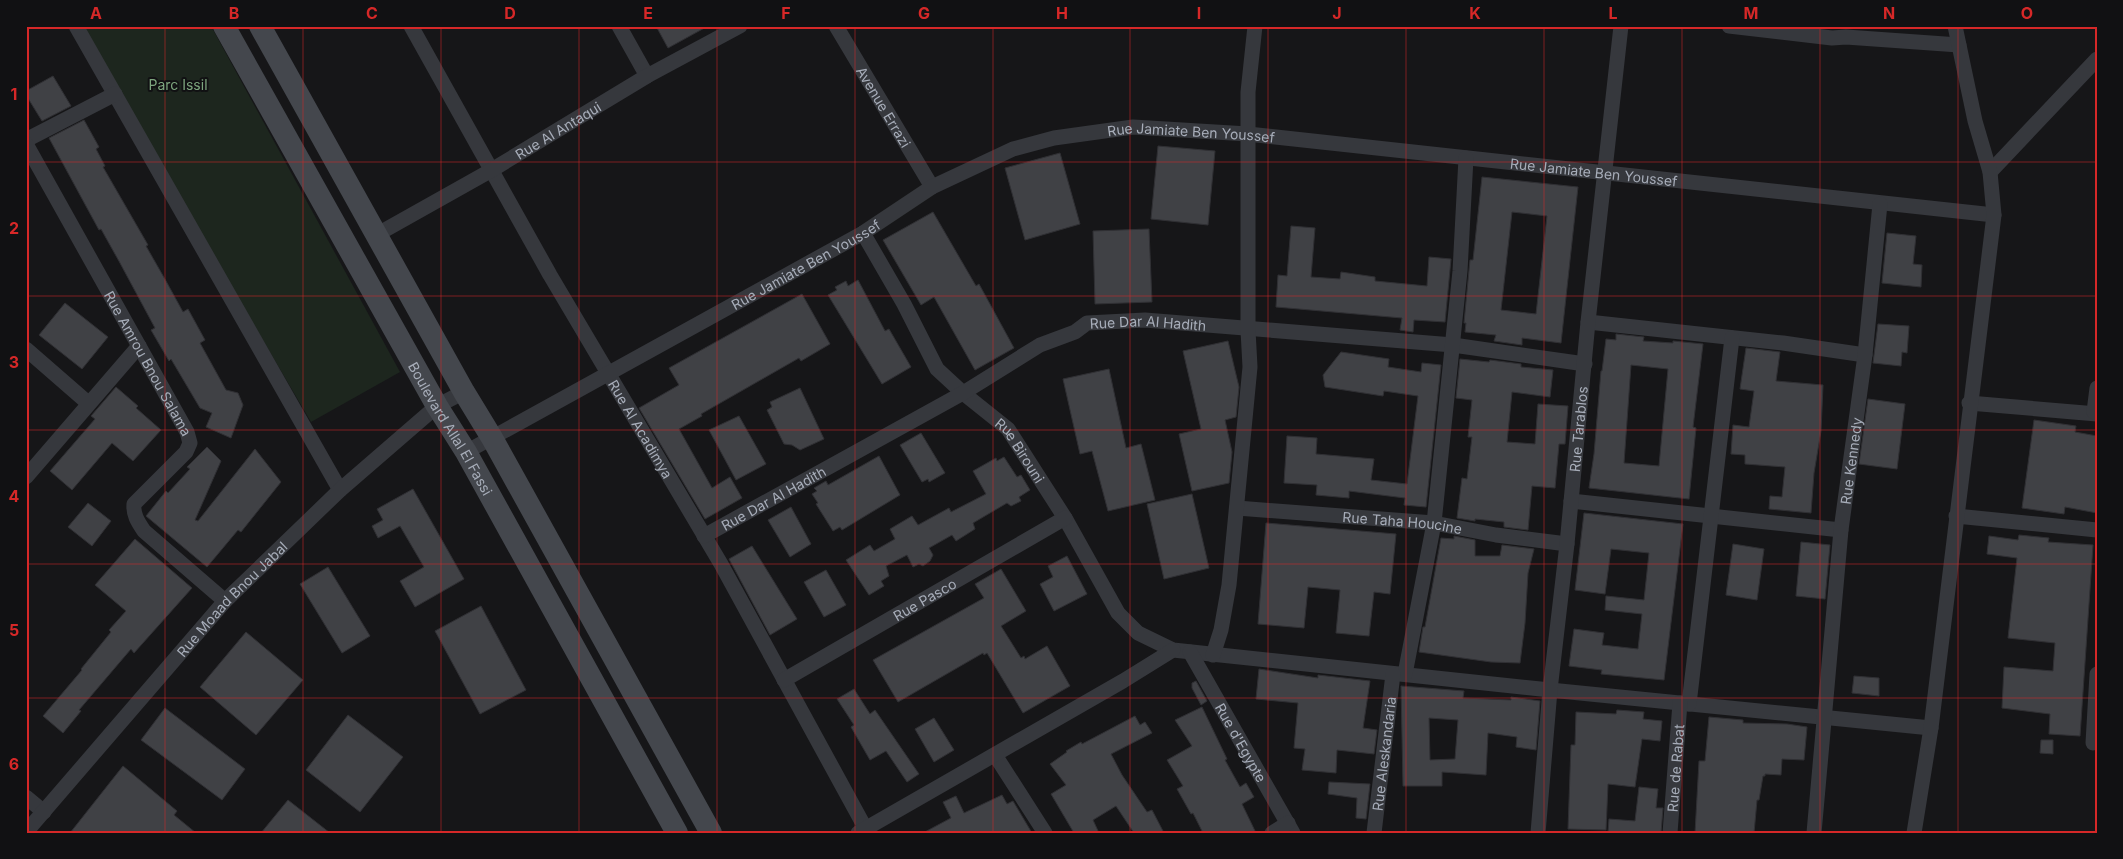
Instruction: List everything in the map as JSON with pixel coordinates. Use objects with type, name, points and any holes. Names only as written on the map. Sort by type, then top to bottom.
[{"type":"main road","name":"Boulevard Allal El Fassi","points":[[224,26],[437,406],[466,452],[677,833]]},
{"type":"main road","points":[[260,26],[464,392],[492,438],[711,833]]},
{"type":"street","points":[[76,26],[340,490]]},
{"type":"street","name":"Rue Al Acadimya","points":[[410,26],[490,171],[704,536],[784,680],[864,831]]},
{"type":"street","points":[[620,26],[647,76]]},
{"type":"street","name":"Rue Al Antaqui","points":[[376,235],[490,171],[647,76],[740,26]]},
{"type":"street","name":"Avenue Errazi","points":[[836,26],[932,187]]},
{"type":"street","points":[[1213,655],[1221,630],[1228,593],[1250,367],[1248,330],[1248,92],[1255,26]]},
{"type":"street","name":"Rue Tarablos","points":[[1538,833],[1550,690],[1568,544],[1588,322],[1621,26]]},
{"type":"street","points":[[1729,26],[1839,32],[1959,45]]},
{"type":"street","points":[[1914,833],[1931,728],[1994,215],[1990,172],[1975,121],[1955,26]]},
{"type":"street","points":[[1990,172],[2097,59]]},
{"type":"street","points":[[26,140],[115,94]]},
{"type":"street","name":"Rue Jamiate Ben Youssef","points":[[466,452],[863,233],[932,187],[1014,149],[1054,138],[1133,127],[1248,134],[1994,215]]},
{"type":"street","name":"Rue Amrou Bnou Salama","points":[[26,144],[30,164],[139,346],[187,432],[190,442],[186,452],[134,504],[133,511],[137,521],[144,531],[224,602]]},
{"type":"street","name":"Rue Aleskandaria","points":[[1374,833],[1399,674],[1434,523],[1460,270],[1466,158]]},
{"type":"street","name":"Rue Kennedy","points":[[1814,833],[1841,530],[1865,355],[1880,204]]},
{"type":"street","name":"Rue Birouni","points":[[863,233],[904,304],[937,369],[963,393],[1008,429],[1065,518],[1118,613],[1138,633],[1174,650],[1931,728]]},
{"type":"street","name":"Rue Dar Al Hadith","points":[[704,536],[963,393],[1040,344],[1075,332],[1087,323],[1145,320],[1248,330],[1453,345],[1585,364]]},
{"type":"street","points":[[1588,322],[1865,355]]},
{"type":"street","name":"Rue de Rabat","points":[[1670,833],[1684,704],[1711,516],[1732,338]]},
{"type":"street","points":[[26,477],[139,346]]},
{"type":"street","points":[[26,349],[88,403]]},
{"type":"street","points":[[1970,404],[2096,413],[2097,388]]},
{"type":"street","name":"Rue Moaad Bnou Jabal","points":[[33,830],[44,812],[224,602],[340,490],[437,406],[464,392]]},
{"type":"street","points":[[1571,501],[1841,530]]},
{"type":"street","name":"Rue Taha Houcine","points":[[1237,508],[1434,523],[1496,535],[1568,544]]},
{"type":"street","points":[[1956,516],[2097,530]]},
{"type":"street","name":"Rue Pasco","points":[[784,680],[1065,518]]},
{"type":"street","points":[[864,831],[1174,650]]},
{"type":"street","name":"Rue d'Egypte","points":[[1190,652],[1291,828]]},
{"type":"street","points":[[2094,743],[2097,674]]},
{"type":"street","points":[[995,756],[1046,833]]},
{"type":"street","points":[[26,797],[44,812]]},
{"type":"street","points":[[1272,833],[1291,828]]},
{"type":"green space","name":"Parc Issil","points":[[78,26],[211,26],[400,372],[311,422]]},
{"type":"building","points":[[656,26],[708,26],[668,48]]},
{"type":"building","points":[[53,76],[71,106],[42,121],[26,95],[26,91]]},
{"type":"building","points":[[84,120],[99,147],[96,149],[105,166],[103,167],[148,245],[146,246],[183,312],[188,309],[205,340],[200,343],[226,390],[238,393],[243,405],[231,438],[206,427],[212,413],[200,408],[171,359],[169,361],[151,330],[155,328],[49,138]]},
{"type":"building","points":[[1158,146],[1215,151],[1208,225],[1151,219]]},
{"type":"building","points":[[1060,153],[1080,224],[1025,240],[1005,168]]},
{"type":"building","points":[[1482,177],[1578,187],[1561,343],[1522,338],[1522,345],[1494,341],[1496,335],[1465,332],[1466,323],[1464,323],[1470,260],[1473,260]],"holes":[[[1512,212],[1547,216],[1536,314],[1501,310]]]},
{"type":"building","points":[[933,212],[976,286],[979,284],[1014,348],[975,370],[934,297],[921,305],[883,240]]},
{"type":"building","points":[[1291,226],[1315,228],[1311,277],[1340,279],[1341,272],[1375,277],[1375,281],[1427,286],[1429,257],[1451,259],[1445,322],[1414,320],[1413,332],[1400,330],[1402,318],[1276,307],[1278,275],[1287,276]]},
{"type":"building","points":[[1149,229],[1152,302],[1095,304],[1093,231]]},
{"type":"building","points":[[1887,233],[1916,236],[1913,264],[1922,265],[1921,287],[1882,283]]},
{"type":"building","points":[[858,280],[885,331],[889,329],[911,367],[882,384],[828,295],[837,290],[835,287],[846,281],[848,286]]},
{"type":"building","points":[[802,294],[830,344],[801,361],[799,358],[701,414],[702,416],[679,429],[712,488],[730,477],[742,498],[705,519],[639,408],[679,385],[669,368]]},
{"type":"building","points":[[65,303],[108,337],[82,369],[39,335]]},
{"type":"building","points":[[1878,324],[1909,326],[1907,353],[1902,352],[1901,366],[1873,363]]},
{"type":"building","points":[[1616,334],[1644,337],[1643,341],[1703,344],[1693,427],[1696,428],[1689,499],[1589,488],[1606,339],[1616,340]],"holes":[[[1631,365],[1668,369],[1659,466],[1624,463]]]},
{"type":"building","points":[[1228,341],[1239,387],[1236,417],[1225,420],[1232,452],[1229,483],[1192,491],[1179,434],[1201,429],[1183,351]]},
{"type":"building","points":[[1746,348],[1780,352],[1776,381],[1823,385],[1821,431],[1814,473],[1811,513],[1769,509],[1770,496],[1782,497],[1785,467],[1745,464],[1745,455],[1731,454],[1733,425],[1749,427],[1754,391],[1740,389]]},
{"type":"building","points":[[1341,352],[1389,359],[1388,367],[1421,372],[1422,363],[1441,365],[1426,507],[1404,505],[1405,498],[1349,491],[1349,498],[1316,495],[1317,485],[1284,483],[1287,436],[1317,438],[1316,454],[1374,459],[1371,480],[1407,484],[1418,396],[1384,391],[1383,396],[1325,387],[1323,375]]},
{"type":"building","points":[[1460,359],[1489,362],[1490,360],[1521,364],[1521,367],[1553,370],[1550,397],[1512,392],[1507,442],[1535,444],[1538,404],[1568,406],[1565,444],[1559,444],[1555,488],[1532,486],[1528,530],[1504,527],[1504,522],[1457,518],[1462,478],[1467,479],[1472,437],[1468,437],[1472,400],[1456,398]]},
{"type":"building","points":[[1109,369],[1126,448],[1141,444],[1155,500],[1108,511],[1092,451],[1080,454],[1063,379]]},
{"type":"building","points":[[116,387],[161,430],[133,461],[112,443],[72,490],[50,471],[95,419],[91,416]]},
{"type":"building","points":[[800,388],[824,439],[800,450],[792,445],[784,444],[767,410],[772,407],[770,402]]},
{"type":"building","points":[[1868,399],[1905,404],[1897,469],[1859,464]]},
{"type":"building","points":[[739,416],[766,464],[736,480],[709,430]]},
{"type":"building","points":[[2034,420],[2076,426],[2075,432],[2097,436],[2097,513],[2065,507],[2064,514],[2022,508]]},
{"type":"building","points":[[921,433],[945,473],[929,482],[928,479],[922,482],[900,445]]},
{"type":"building","points":[[207,447],[221,461],[195,520],[198,521],[255,449],[281,482],[241,532],[238,530],[207,567],[146,516],[166,491],[168,493],[190,469],[187,467]]},
{"type":"building","points":[[879,456],[900,495],[842,530],[840,527],[833,531],[816,504],[818,503],[812,494],[817,491],[814,488],[826,481],[828,485]]},
{"type":"building","points":[[1004,457],[1017,477],[1021,475],[1030,490],[1019,497],[1021,501],[1011,506],[1007,503],[973,523],[975,529],[956,541],[952,535],[929,548],[933,555],[930,561],[923,566],[919,564],[913,567],[907,555],[886,566],[889,576],[881,581],[884,586],[869,595],[846,560],[870,545],[874,551],[895,539],[890,529],[912,516],[918,525],[949,508],[951,512],[986,494],[973,471],[996,458],[997,461]]},
{"type":"building","points":[[413,489],[464,579],[415,607],[400,581],[424,567],[400,526],[378,538],[372,526],[383,520],[377,509]]},
{"type":"building","points":[[1192,494],[1209,568],[1164,579],[1147,504]]},
{"type":"building","points":[[88,503],[111,521],[92,546],[68,527]]},
{"type":"building","points":[[791,507],[811,544],[790,557],[768,520]]},
{"type":"building","points":[[1584,513],[1683,524],[1664,680],[1601,674],[1602,670],[1569,666],[1574,629],[1604,633],[1602,645],[1638,649],[1642,614],[1605,610],[1606,596],[1644,600],[1649,553],[1611,549],[1605,594],[1575,590]]},
{"type":"building","points":[[1266,523],[1396,534],[1390,594],[1374,592],[1369,636],[1336,633],[1340,590],[1308,587],[1304,628],[1258,624]]},
{"type":"building","points":[[2019,535],[2049,538],[2048,542],[2093,545],[2080,736],[2049,734],[2050,714],[2002,708],[2004,667],[2053,671],[2055,643],[2008,638],[2017,558],[1987,554],[1989,536],[2018,540]]},
{"type":"building","points":[[1454,536],[1475,540],[1475,556],[1500,556],[1502,545],[1534,549],[1528,573],[1520,663],[1491,662],[1419,652],[1441,538],[1454,539]]},
{"type":"building","points":[[135,539],[192,588],[134,653],[131,649],[79,710],[81,711],[63,733],[43,716],[82,670],[111,632],[109,630],[126,611],[95,585]]},
{"type":"building","points":[[1801,542],[1830,545],[1825,599],[1796,596]]},
{"type":"building","points":[[1733,544],[1764,549],[1757,600],[1726,595]]},
{"type":"building","points":[[752,546],[797,619],[770,635],[729,559]]},
{"type":"building","points":[[1067,556],[1087,594],[1054,611],[1040,584],[1053,577],[1048,566]]},
{"type":"building","points":[[328,567],[370,636],[342,653],[300,584]]},
{"type":"building","points":[[1001,569],[1026,611],[1001,626],[1021,658],[1024,656],[1025,659],[1047,646],[1070,686],[1023,713],[987,653],[984,655],[983,653],[898,702],[873,660],[984,598],[975,584]]},
{"type":"building","points":[[826,570],[846,605],[824,617],[804,582]]},
{"type":"building","points":[[481,606],[526,690],[480,714],[435,631]]},
{"type":"building","points":[[246,632],[303,680],[256,735],[200,687]]},
{"type":"building","points":[[1259,669],[1318,678],[1318,675],[1370,681],[1363,728],[1377,730],[1374,754],[1337,750],[1336,773],[1302,770],[1305,749],[1294,748],[1298,703],[1256,699]]},
{"type":"building","points":[[1854,676],[1879,678],[1879,696],[1852,693]]},
{"type":"building","points":[[1196,681],[1207,701],[1201,705],[1192,688],[1192,683]]},
{"type":"building","points":[[1401,686],[1464,691],[1463,698],[1511,700],[1511,697],[1540,701],[1536,750],[1516,747],[1517,737],[1488,733],[1486,775],[1442,772],[1442,786],[1403,786]],"holes":[[[1429,718],[1458,720],[1455,759],[1430,760]]]},
{"type":"building","points":[[854,689],[870,714],[875,710],[919,774],[907,782],[886,751],[870,760],[851,727],[854,725],[837,699]]},
{"type":"building","points":[[1202,707],[1227,759],[1225,760],[1240,787],[1246,783],[1254,797],[1242,804],[1256,833],[1203,833],[1193,813],[1191,814],[1177,789],[1183,786],[1167,760],[1192,746],[1175,720]]},
{"type":"building","points":[[165,708],[245,769],[222,800],[141,740]]},
{"type":"building","points":[[1617,710],[1644,712],[1643,719],[1662,721],[1660,741],[1642,739],[1635,787],[1608,784],[1606,830],[1568,829],[1571,745],[1575,745],[1576,712],[1616,714]]},
{"type":"building","points":[[348,715],[403,757],[360,812],[306,770]]},
{"type":"building","points":[[1135,716],[1140,725],[1145,722],[1152,733],[1111,754],[1122,775],[1147,812],[1152,810],[1164,833],[1134,833],[1116,806],[1093,820],[1099,833],[1074,833],[1051,794],[1066,785],[1050,764],[1081,742],[1082,744]]},
{"type":"building","points":[[1709,717],[1743,720],[1743,723],[1787,724],[1807,727],[1804,760],[1782,759],[1781,775],[1765,774],[1763,776],[1759,800],[1757,800],[1754,833],[1695,833],[1699,761],[1705,761]]},
{"type":"building","points":[[934,718],[954,750],[934,762],[915,729]]},
{"type":"building","points":[[2041,740],[2053,740],[2053,754],[2040,753]]},
{"type":"building","points":[[123,766],[177,811],[174,815],[196,833],[70,833]]},
{"type":"building","points":[[1329,782],[1370,784],[1366,819],[1356,818],[1357,798],[1328,794]]},
{"type":"building","points":[[1639,787],[1658,789],[1656,808],[1663,808],[1661,833],[1608,833],[1609,819],[1635,821]]},
{"type":"building","points":[[1002,795],[1007,804],[1013,801],[1032,833],[923,833],[951,818],[943,802],[956,796],[964,813]]},
{"type":"building","points":[[288,800],[330,833],[261,833]]}]
